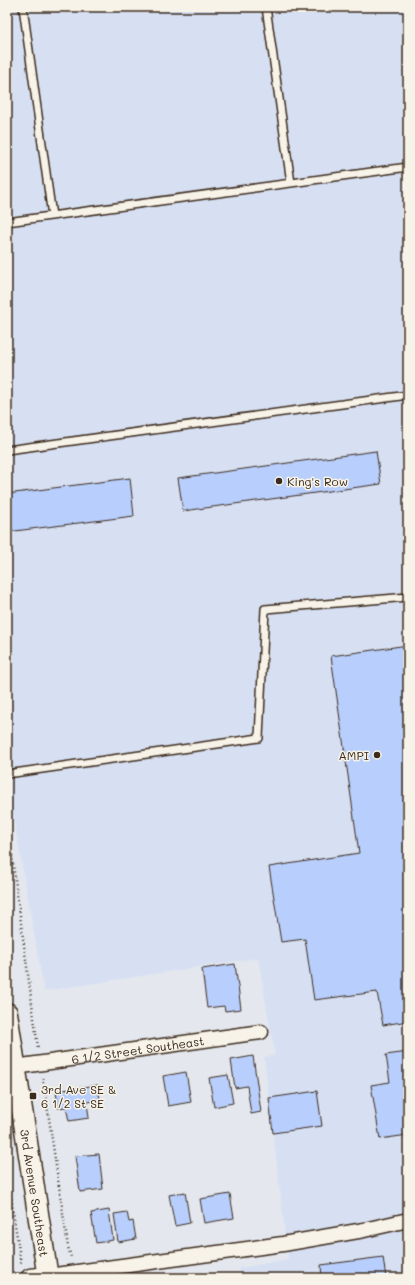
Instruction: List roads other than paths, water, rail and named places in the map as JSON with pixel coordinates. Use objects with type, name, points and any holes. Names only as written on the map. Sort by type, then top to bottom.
[{"type":"main road","name":"3rd Avenue Southeast","points":[[7,1013],[15,1067],[37,1274]]},
{"type":"street","name":"6 1/2 Street Southeast","points":[[15,1067],[261,1032]]},
{"type":"street","points":[[37,1274],[283,1244],[364,1230],[408,1220]]},
{"type":"lane","points":[[23,7],[52,216]]},
{"type":"lane","points":[[266,7],[292,183]]},
{"type":"lane","points":[[7,222],[408,167]]},
{"type":"lane","points":[[7,450],[408,395]]},
{"type":"lane","points":[[7,774],[259,738],[265,610],[408,597]]},
{"type":"place","name":"King's Row","points":[[279,481]]},
{"type":"place","name":"AMPI","points":[[377,755]]},
{"type":"place","name":"3rd Ave SE & 6 1/2 St SE","points":[[33,1096]]}]
